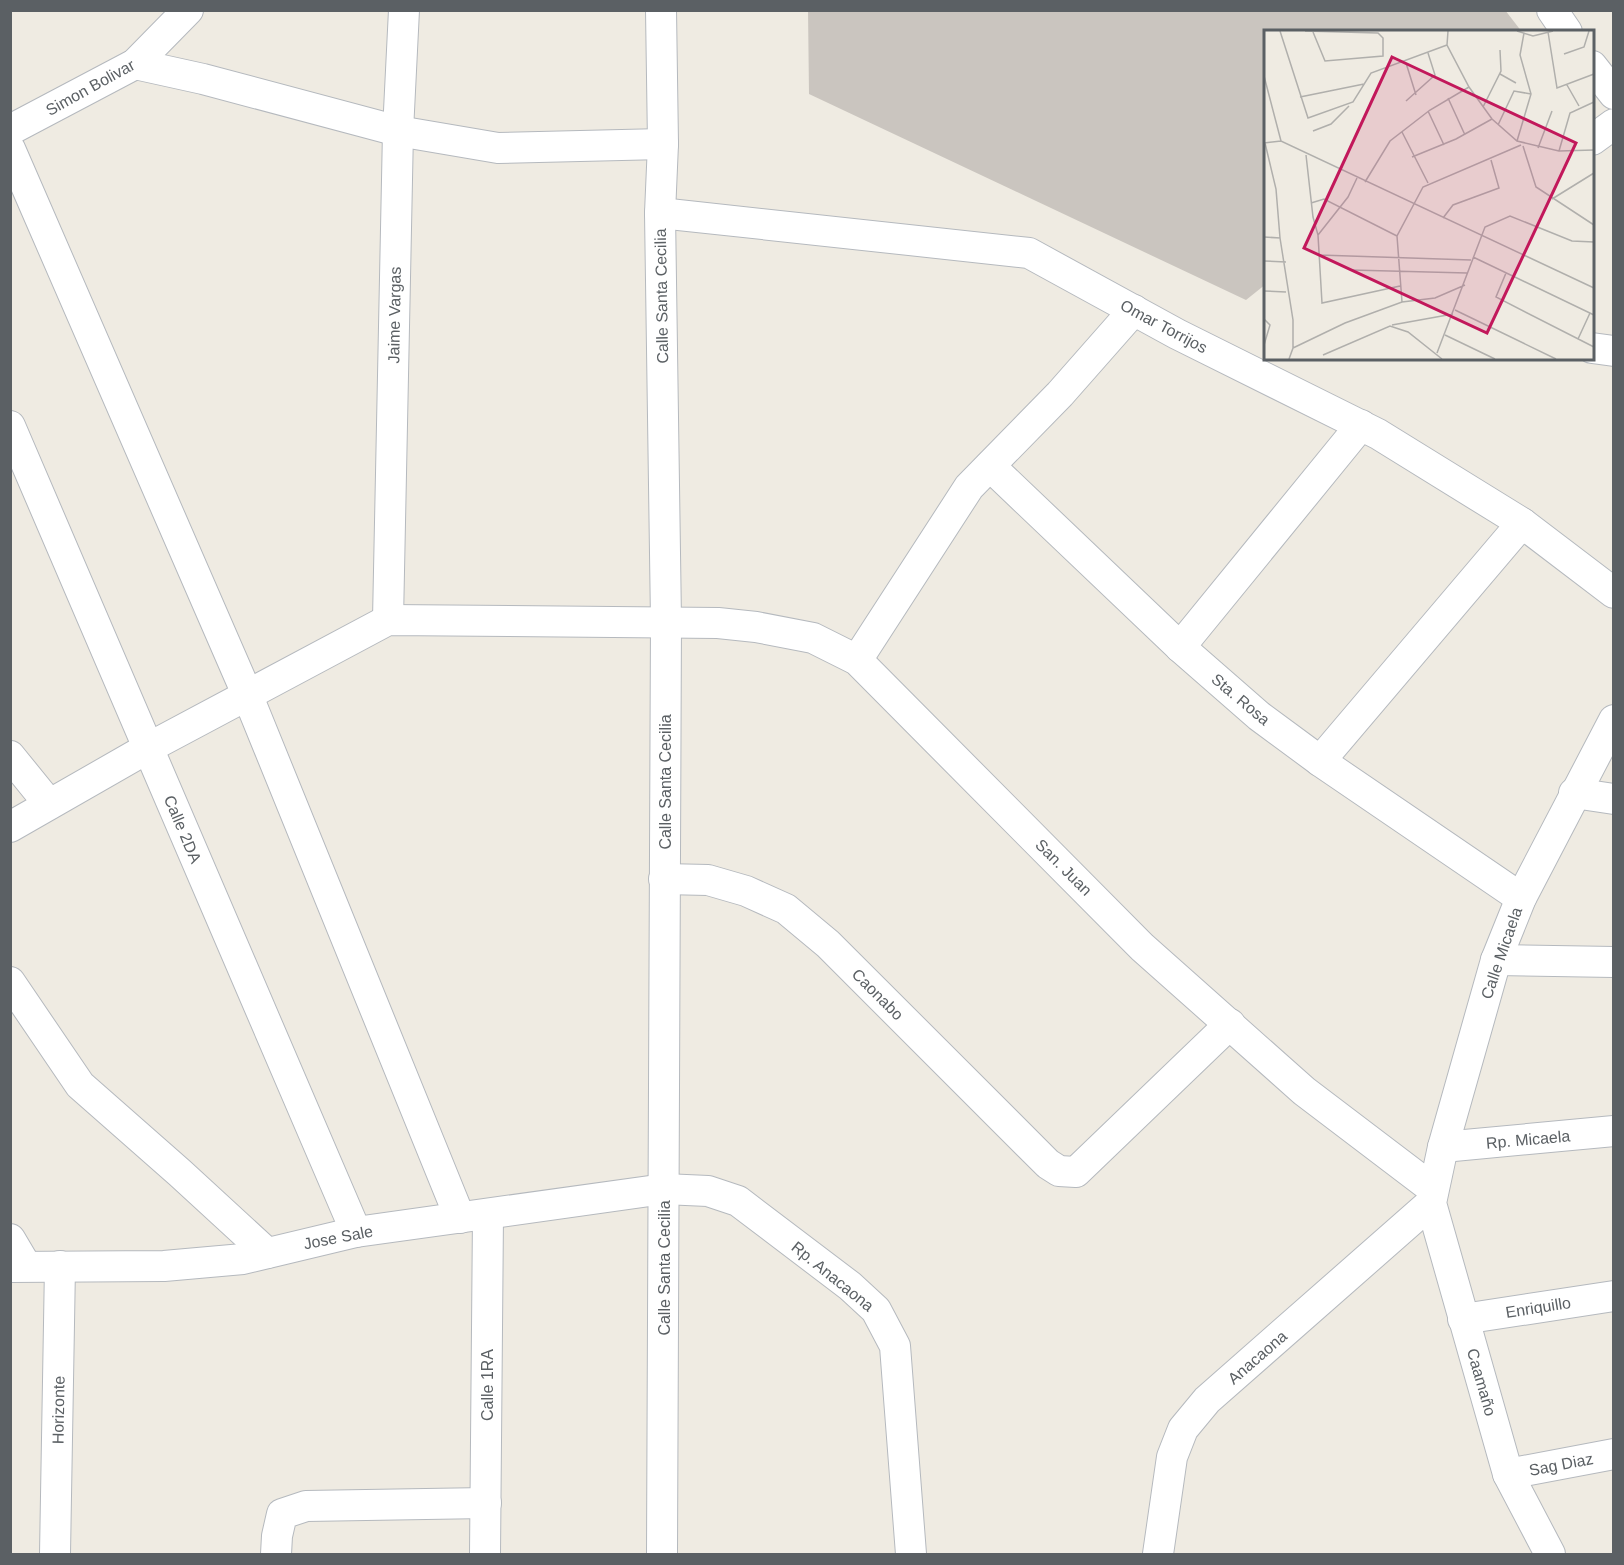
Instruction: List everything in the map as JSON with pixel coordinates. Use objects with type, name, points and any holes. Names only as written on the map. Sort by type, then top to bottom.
[{"type":"street","name":"Simon Bolivar","points":[[10,130],[135,64],[188,10]]},
{"type":"street","name":"Jaime Vargas","points":[[388,620],[398,131],[404,10]]},
{"type":"street","name":"Calle Santa Cecilia","points":[[661,10],[663,144],[660,213],[666,621],[662,1554]]},
{"type":"street","points":[[1552,10],[1566,30]]},
{"type":"street","points":[[135,64],[203,79],[398,131],[498,148],[663,144]]},
{"type":"street","points":[[1594,67],[1614,94]]},
{"type":"street","points":[[1594,139],[1614,124]]},
{"type":"street","points":[[10,149],[474,1217]]},
{"type":"street","name":"Omar Torrijos","points":[[660,213],[1029,254],[1177,334],[1361,425],[1522,523],[1614,593]]},
{"type":"street","points":[[857,660],[969,488],[1060,394],[1134,310]]},
{"type":"street","points":[[1594,348],[1614,351]]},
{"type":"street","points":[[1180,647],[1361,425]]},
{"type":"street","name":"Calle 2DA","points":[[10,426],[356,1232]]},
{"type":"street","name":"Sta. Rosa","points":[[990,466],[1180,647],[1259,716],[1320,761],[1521,898]]},
{"type":"street","points":[[1320,761],[1522,523]]},
{"type":"street","points":[[10,827],[148,747],[388,620]]},
{"type":"street","name":"San. Juan","points":[[388,620],[666,621],[756,627],[813,638],[857,660],[1142,947],[1304,1091],[1432,1196]]},
{"type":"street","name":"Calle Micaela","points":[[1432,1196],[1443,1147],[1496,960],[1521,898],[1614,720]]},
{"type":"street","points":[[10,756],[49,804]]},
{"type":"street","points":[[1574,794],[1614,799]]},
{"type":"street","name":"Caonabo","points":[[664,879],[708,880],[746,891],[786,909],[828,944],[1040,1155],[1059,1171],[1076,1172],[1230,1024]]},
{"type":"street","points":[[1496,960],[1614,962]]},
{"type":"street","points":[[10,982],[80,1085],[267,1253]]},
{"type":"street","name":"Rp. Micaela","points":[[1443,1147],[1614,1131]]},
{"type":"street","name":"Jose Sale","points":[[18,1267],[164,1266],[243,1259],[356,1232],[664,1189]]},
{"type":"street","name":"Rp. Anacaona","points":[[664,1189],[708,1191],[738,1201],[850,1286],[876,1310],[895,1346],[911,1554]]},
{"type":"street","name":"Caamaño","points":[[1432,1196],[1463,1319],[1508,1474],[1550,1554]]},
{"type":"street","name":"Anacaona","points":[[1158,1554],[1172,1457],[1183,1429],[1207,1401],[1432,1196]]},
{"type":"street","name":"Calle 1RA","points":[[474,1217],[486,1503],[485,1554]]},
{"type":"street","points":[[10,1239],[18,1267]]},
{"type":"street","name":"Horizonte","points":[[55,1554],[60,1266]]},
{"type":"street","name":"Enriquillo","points":[[1463,1319],[1614,1296]]},
{"type":"street","name":"Sag Diaz","points":[[1508,1474],[1614,1454]]},
{"type":"street","points":[[276,1545],[282,1514],[306,1506],[486,1503]]},
{"type":"building","points":[[808,10],[1505,10],[1520,30],[1264,30],[1264,286],[1246,300],[809,94]]}]
